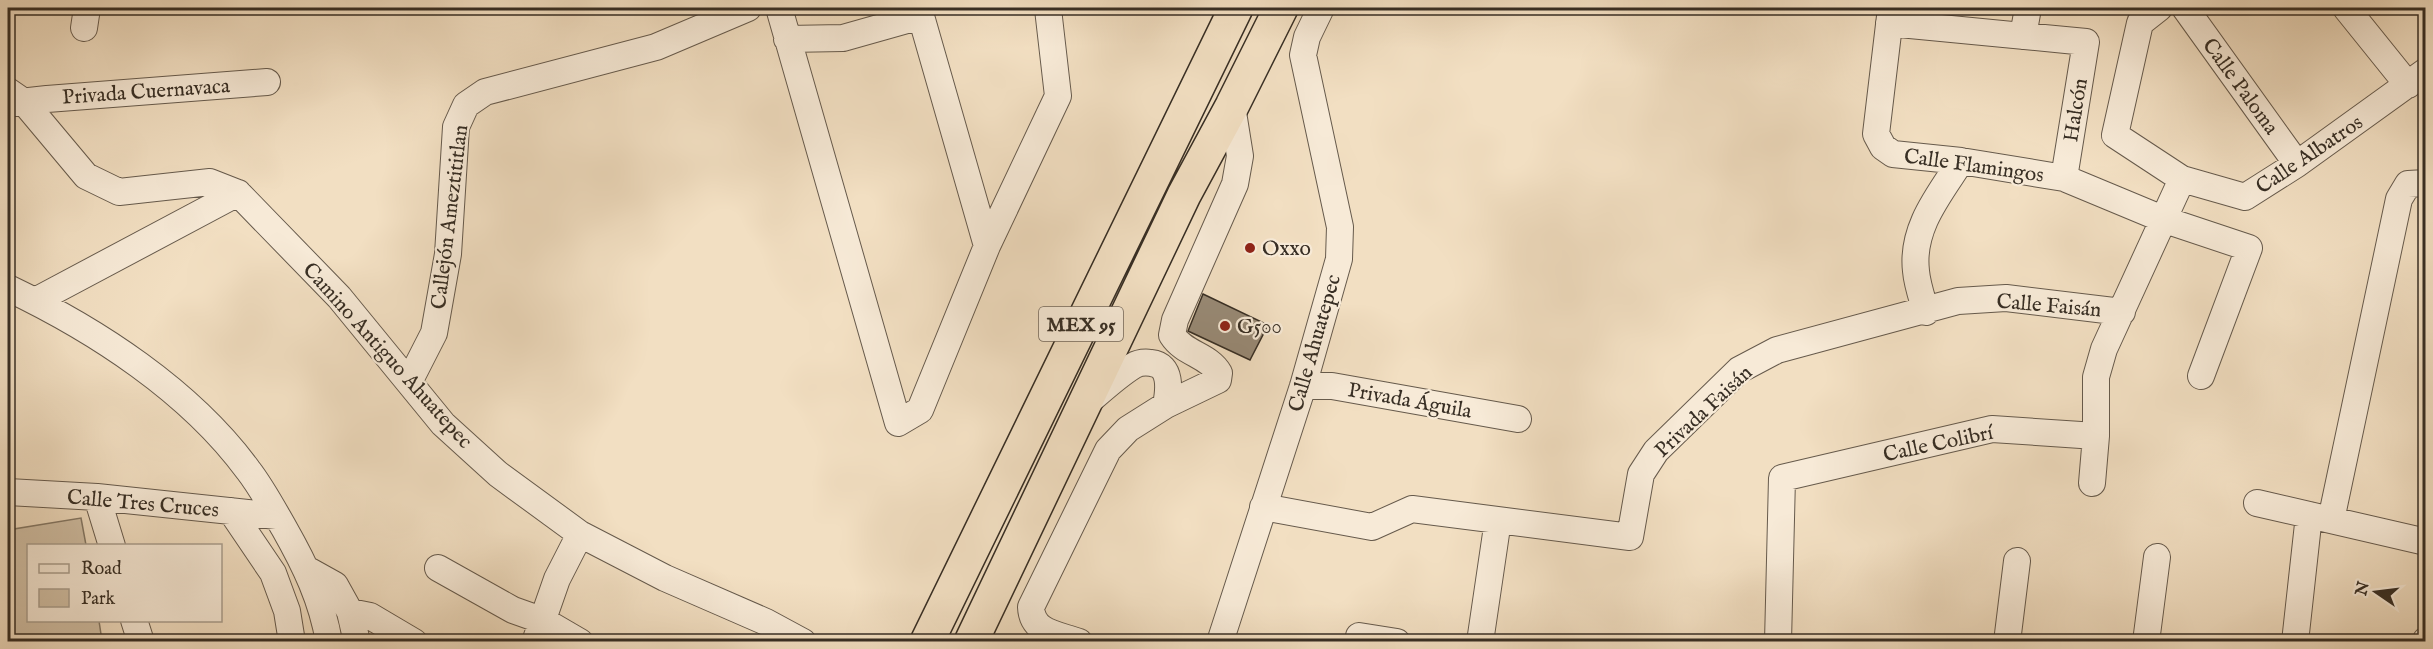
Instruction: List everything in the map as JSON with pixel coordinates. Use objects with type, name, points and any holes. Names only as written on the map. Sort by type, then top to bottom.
[{"type":"highway","name":"MEX 95","points":[[927,642],[1236,8]]},
{"type":"highway","name":"MEX 95","points":[[971,642],[1184,195],[1281,8]]},
{"type":"street","name":"Callejón Ameztititlan","points":[[409,382],[434,333],[448,254],[456,128],[466,105],[485,92],[656,47],[748,8]]},
{"type":"street","points":[[779,8],[898,423],[920,410],[987,246],[1058,96],[1048,9]]},
{"type":"street","name":"Calle Ahuatepec","points":[[1220,642],[1303,386],[1339,259],[1340,227],[1303,55],[1307,37],[1322,8]]},
{"type":"street","points":[[1890,15],[2023,36],[2028,8]]},
{"type":"street","name":"Calle Albatros","points":[[2159,8],[2140,23],[2115,135],[2182,179],[2245,198],[2297,164],[2417,78]]},
{"type":"street","name":"Calle Paloma","points":[[2185,8],[2297,164]]},
{"type":"street","points":[[2346,8],[2417,78]]},
{"type":"street","name":"Calle Flamingos","points":[[1890,15],[1876,134],[1883,147],[1893,154],[1961,161],[2064,178],[2165,220],[2249,248],[2201,376]]},
{"type":"street","points":[[787,39],[843,38],[921,16],[987,246]]},
{"type":"street","name":"Halcón","points":[[2023,36],[2086,42],[2064,178]]},
{"type":"street","name":"Privada Cuernavaca","points":[[13,99],[47,99],[267,82]]},
{"type":"street","name":"Camino Antiguo Ahuatepec","points":[[13,99],[86,176],[119,192],[210,182],[238,193],[339,297],[443,424],[498,474],[580,534],[665,578],[766,622],[803,642]]},
{"type":"street","points":[[1079,642],[1040,628],[1031,618],[1031,607],[1108,450],[1128,429],[1166,405],[1218,380],[1219,373],[1215,364],[1178,345],[1172,336],[1175,320],[1235,184],[1240,156],[1232,106]]},
{"type":"street","points":[[1926,312],[1916,270],[1917,237],[1929,209],[1961,161]]},
{"type":"street","points":[[2092,483],[2096,436],[2096,377],[2104,349],[2182,179]]},
{"type":"street","points":[[2295,642],[2320,518],[2399,199],[2417,183]]},
{"type":"street","points":[[35,301],[238,193]]},
{"type":"street","points":[[8,288],[76,322],[127,356],[180,399],[219,436],[248,470],[278,516],[308,570],[329,642]]},
{"type":"street","name":"Calle Faisán","points":[[1926,312],[1958,301],[2006,298],[2122,312]]},
{"type":"street","name":"Privada Faisán","points":[[1498,520],[1630,537],[1641,474],[1656,451],[1739,370],[1777,350],[1926,312]]},
{"type":"street","points":[[1086,403],[1134,365],[1144,362],[1156,363],[1163,368],[1169,391],[1166,405]]},
{"type":"street","name":"Privada Águila","points":[[1303,386],[1332,386],[1518,419]]},
{"type":"street","name":"Calle Colibrí","points":[[1778,642],[1782,478],[1992,429],[2096,436]]},
{"type":"street","name":"Calle Tres Cruces","points":[[8,492],[97,497],[278,516]]},
{"type":"street","points":[[97,497],[111,544]]},
{"type":"street","points":[[2257,503],[2426,542]]},
{"type":"street","points":[[1263,507],[1372,527],[1412,509],[1498,520],[1480,642]]},
{"type":"street","points":[[231,511],[273,573],[286,611],[292,642]]},
{"type":"street","points":[[540,631],[557,579],[580,534]]},
{"type":"street","points":[[2146,642],[2157,557]]},
{"type":"street","points":[[2007,642],[2017,561]]},
{"type":"street","points":[[438,568],[513,610],[540,631],[580,642]]},
{"type":"street","points":[[308,570],[335,585],[350,612],[357,642]]},
{"type":"street","points":[[350,612],[370,616],[414,642]]},
{"type":"street","points":[[135,622],[141,642]]},
{"type":"street","points":[[1358,639],[1397,642]]},
{"type":"green space","points":[[81,518],[86,544],[27,544],[27,622],[99,622],[102,641],[8,641],[8,530]]},
{"type":"building","name":"G500","points":[[1203,294],[1268,325],[1250,360],[1188,331]]},
{"type":"place","name":"Oxxo","points":[[1250,248]]},
{"type":"place","name":"G500","points":[[1225,326]]}]
